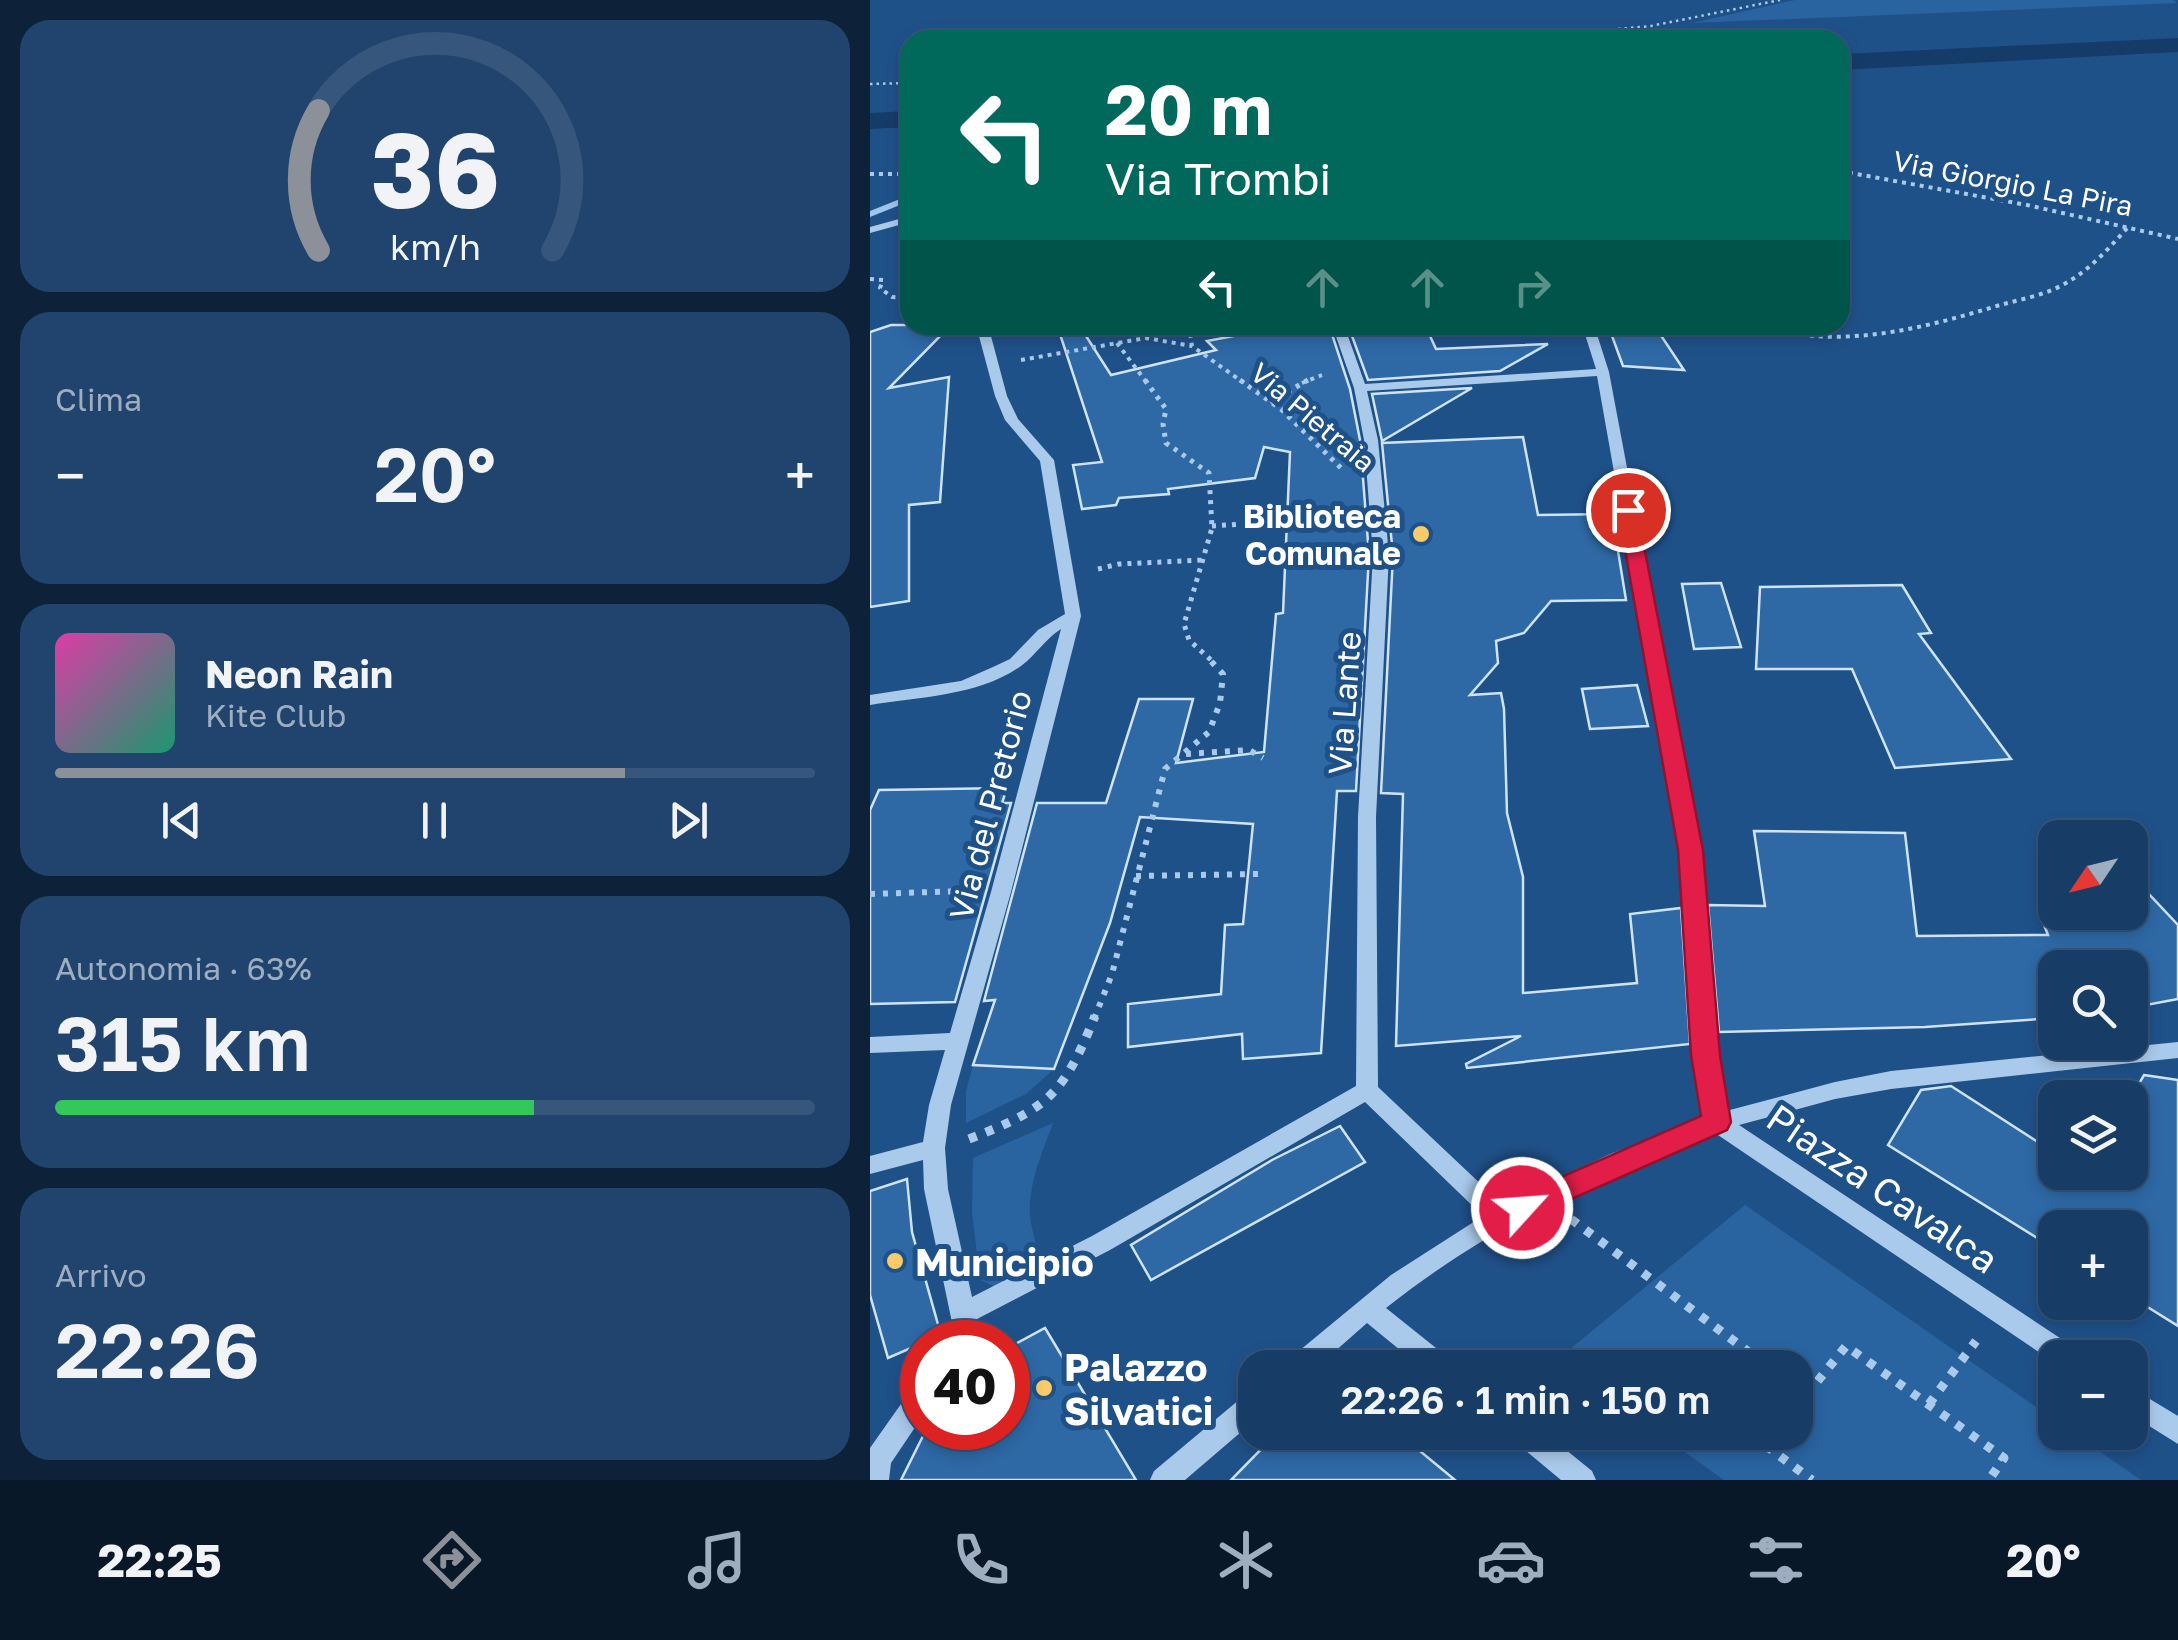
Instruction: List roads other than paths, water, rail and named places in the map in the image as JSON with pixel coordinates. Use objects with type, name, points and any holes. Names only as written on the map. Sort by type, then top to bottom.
[{"type":"street","points":[[870,230],[900,222]]},
{"type":"street","name":"Via del Pretorio","points":[[965,1320],[941,1222],[934,1148],[956,1041],[1001,892],[1072,612],[1047,460],[1012,420],[985,335]]},
{"type":"street","name":"Via Lante","points":[[1341,335],[1360,388],[1378,506],[1380,619],[1366,868],[1367,1090]]},
{"type":"street","points":[[1591,335],[1602,372],[1690,850],[1706,1055],[1717,1122],[1805,1096],[1892,1080],[2178,1050]]},
{"type":"street","points":[[1360,388],[1602,372]]},
{"type":"street","points":[[870,700],[965,685],[999,671],[1016,662],[1044,632],[1072,612]]},
{"type":"street","points":[[870,1046],[956,1041]]},
{"type":"street","points":[[964,1314],[1101,1243],[1367,1090],[1502,1219]]},
{"type":"street","name":"Piazza Cavalca","points":[[1318,1350],[1367,1308],[1463,1240],[1542,1197],[1717,1122],[2043,1340]]},
{"type":"street","points":[[870,1165],[934,1148]]},
{"type":"street","points":[[1367,1308],[1420,1350]]},
{"type":"street","points":[[2148,1411],[2178,1431]]},
{"type":"street","points":[[1164,1480],[1238,1417]]},
{"type":"street","points":[[875,1480],[878,1459],[900,1428]]},
{"type":"street","points":[[1545,1450],[1582,1480]]},
{"type":"waterway","points":[[1850,61],[2178,45]]},
{"type":"waterway","points":[[870,121],[900,120]]},
{"type":"waterway","points":[[870,214],[900,202]]},
{"type":"place","name":"Biblioteca Comunale","points":[[1421,534]]},
{"type":"place","name":"Municipio","points":[[895,1261]]},
{"type":"place","name":"Palazzo Silvatici","points":[[1044,1388]]}]
